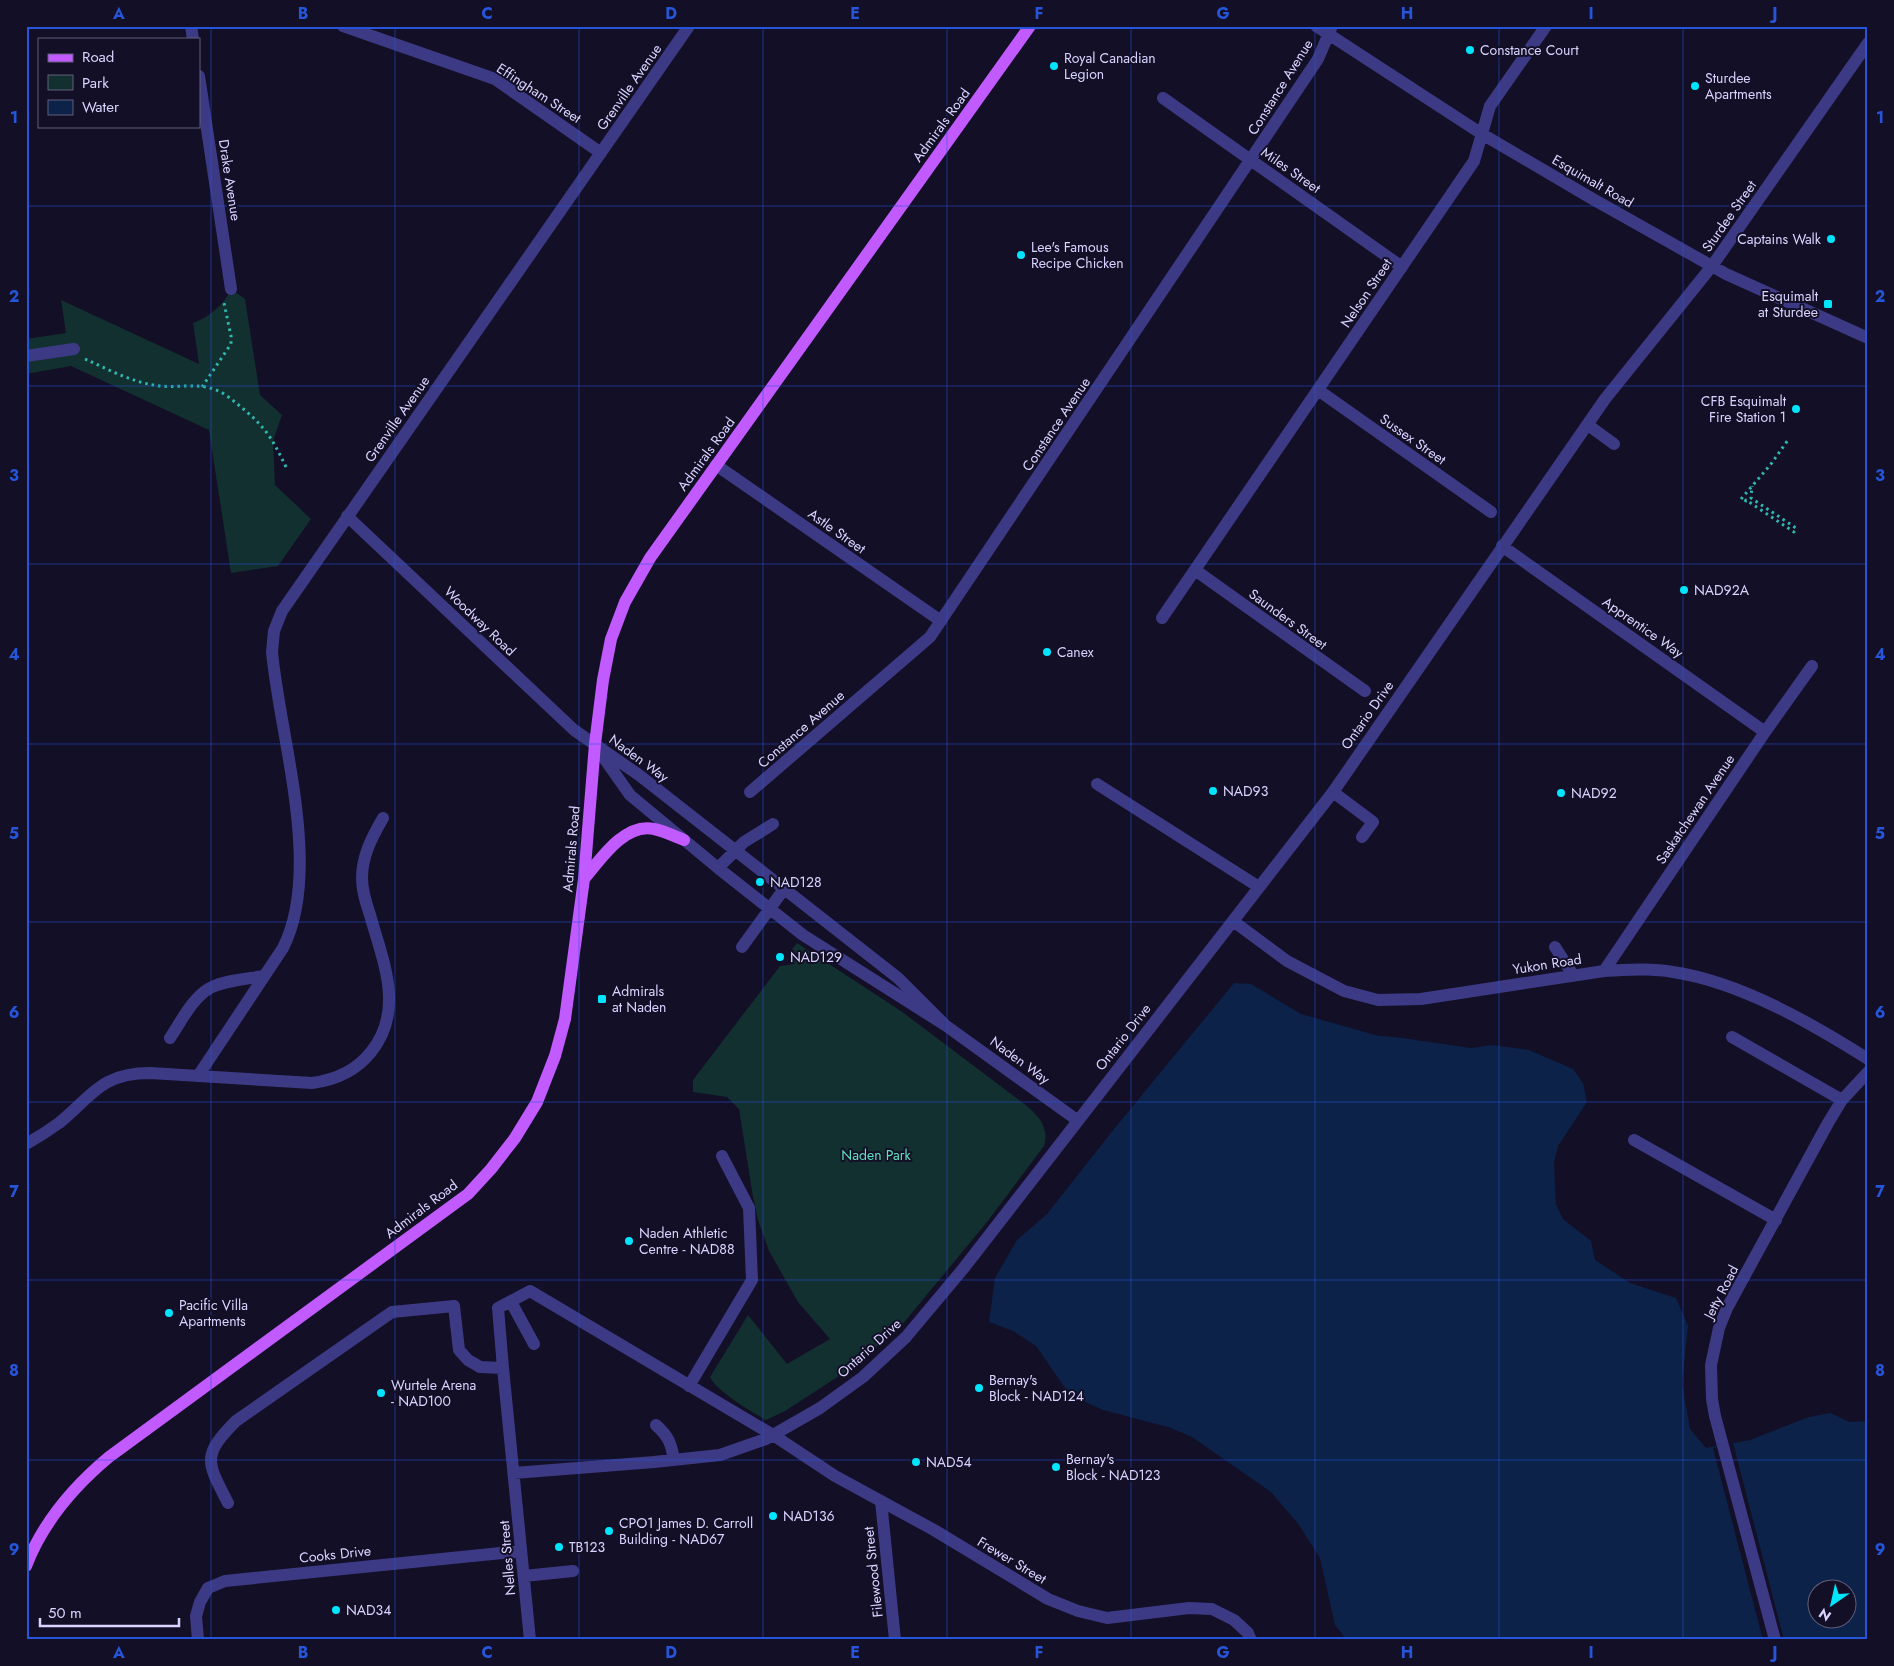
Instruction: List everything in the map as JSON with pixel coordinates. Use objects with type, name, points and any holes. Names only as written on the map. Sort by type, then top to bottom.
[{"type":"main road","name":"Admirals Road","points":[[26,1566],[42,1533],[56,1511],[90,1474],[109,1457],[468,1194],[492,1169],[515,1138],[537,1102],[555,1056],[566,1019],[584,879],[595,744],[603,680],[611,639],[625,602],[650,558],[1030,26]]},
{"type":"main road","points":[[584,879],[617,841],[637,830],[652,828],[684,840]]},
{"type":"street","name":"Effingham Street","points":[[343,26],[495,79],[601,153]]},
{"type":"street","name":"Grenville Avenue","points":[[198,1076],[283,948],[297,908],[299,831],[273,663],[273,641],[278,620],[287,602],[689,26]]},
{"type":"street","name":"Esquimalt Road","points":[[1316,26],[1330,30],[1482,134],[1591,198],[1726,274],[1868,338]]},
{"type":"street","name":"Nelson Street","points":[[1162,618],[1474,161],[1490,106],[1546,26]]},
{"type":"street","name":"Constance Avenue","points":[[750,792],[930,636],[1318,59],[1330,30]]},
{"type":"street","name":"Sturdee Street","points":[[1605,399],[1712,266],[1868,42]]},
{"type":"street","name":"Drake Avenue","points":[[200,83],[231,289]]},
{"type":"street","name":"Miles Street","points":[[1163,98],[1402,267]]},
{"type":"street","points":[[26,356],[74,349]]},
{"type":"street","name":"Sussex Street","points":[[1318,390],[1491,512]]},
{"type":"street","name":"Ontario Drive","points":[[514,1473],[720,1455],[773,1435],[820,1408],[863,1377],[906,1338],[963,1268],[1333,792],[1605,399]]},
{"type":"street","points":[[1588,425],[1614,444]]},
{"type":"street","name":"Astle Street","points":[[716,465],[941,621]]},
{"type":"street","name":"Woodway Road","points":[[348,516],[574,730],[595,744]]},
{"type":"street","name":"Apprentice Way","points":[[1502,546],[1765,732]]},
{"type":"street","name":"Saunders Street","points":[[1194,570],[1364,691]]},
{"type":"street","name":"Saskatchewan Avenue","points":[[1604,971],[1765,732],[1812,666]]},
{"type":"street","name":"Naden Way","points":[[595,744],[630,795],[803,935],[945,1025],[1077,1120]]},
{"type":"street","name":"Naden Way","points":[[595,744],[639,774],[898,978],[945,1025]]},
{"type":"street","points":[[1097,784],[1259,887]]},
{"type":"street","points":[[1333,792],[1373,822],[1362,836]]},
{"type":"street","points":[[26,1144],[54,1126],[91,1092],[109,1081],[140,1073],[301,1083],[322,1081],[343,1075],[361,1063],[375,1047],[385,1028],[390,1007],[387,975],[365,901],[362,879],[363,862],[382,818]]},
{"type":"street","points":[[718,868],[744,842],[773,824]]},
{"type":"street","points":[[742,947],[784,889]]},
{"type":"street","name":"Yukon Road","points":[[1233,921],[1287,961],[1344,991],[1378,1000],[1421,999],[1604,971],[1671,971],[1715,981],[1776,1006],[1868,1059]]},
{"type":"street","points":[[1555,947],[1573,975]]},
{"type":"street","points":[[170,1038],[201,994],[210,988],[264,976]]},
{"type":"street","points":[[1732,1037],[1842,1100]]},
{"type":"street","points":[[214,1052],[211,1058],[214,1072],[227,1078]]},
{"type":"street","name":"Jetty Road","points":[[1775,1640],[1715,1416],[1711,1382],[1713,1348],[1726,1308],[1842,1100],[1868,1072]]},
{"type":"street","points":[[1634,1140],[1776,1220]]},
{"type":"street","points":[[689,1386],[755,1284],[749,1208],[722,1156]]},
{"type":"street","name":"Frewer Street","points":[[511,1302],[530,1291],[773,1435],[836,1476],[934,1530],[1048,1599],[1078,1611],[1107,1618],[1189,1608],[1212,1609],[1234,1620],[1248,1632],[1251,1640]]},
{"type":"street","points":[[511,1302],[534,1344]]},
{"type":"street","name":"Nelles Street","points":[[511,1302],[498,1308],[530,1640]]},
{"type":"street","points":[[228,1503],[211,1470],[212,1453],[220,1438],[236,1421],[392,1312],[454,1306],[458,1350],[468,1360],[480,1366],[503,1368]]},
{"type":"street","points":[[656,1426],[666,1434],[671,1445],[674,1460]]},
{"type":"street","name":"Filewood Street","points":[[881,1501],[882,1571],[888,1624],[895,1640]]},
{"type":"street","name":"Cooks Drive","points":[[198,1640],[196,1616],[200,1602],[208,1588],[225,1580],[522,1551]]},
{"type":"street","points":[[524,1576],[572,1571]]},
{"type":"path","points":[[202,387],[231,344],[232,336],[224,303]]},
{"type":"path","points":[[74,349],[82,358],[144,383],[168,388],[202,387],[218,390],[258,421],[275,444],[287,469]]},
{"type":"path","points":[[1741,499],[1771,464],[1788,440]]},
{"type":"path","points":[[1745,502],[1746,500],[1794,532],[1796,528],[1751,498],[1752,486]]},
{"type":"green space","points":[[231,289],[245,299],[260,395],[282,415],[273,441],[275,485],[311,519],[278,566],[231,573],[209,430],[71,366],[26,374],[26,339],[66,333],[61,300],[199,364],[193,323],[215,310]]},
{"type":"green space","name":"Naden Park","points":[[797,943],[901,1011],[1023,1103],[1041,1121],[1044,1127],[1045,1139],[1044,1146],[987,1222],[901,1326],[850,1369],[785,1411],[766,1420],[727,1395],[710,1377],[748,1315],[787,1364],[830,1339],[798,1302],[769,1251],[758,1220],[753,1197],[739,1109],[727,1097],[693,1092],[693,1080],[780,966],[794,964],[794,951],[792,949]]},
{"type":"water","points":[[1234,983],[1251,984],[1301,1014],[1379,1036],[1471,1048],[1492,1045],[1529,1050],[1573,1069],[1583,1083],[1587,1102],[1558,1146],[1554,1163],[1556,1204],[1563,1219],[1591,1241],[1595,1260],[1630,1283],[1676,1298],[1688,1326],[1682,1384],[1690,1429],[1706,1448],[1750,1440],[1809,1417],[1830,1413],[1850,1422],[1868,1421],[1868,1640],[1347,1640],[1335,1625],[1320,1558],[1299,1525],[1271,1492],[1192,1437],[1168,1427],[1103,1410],[1070,1395],[1036,1346],[1013,1331],[989,1322],[995,1278],[1017,1240],[1047,1214]]},
{"type":"pier","points":[[1733,1443],[1784,1640],[1763,1640],[1713,1448]]},
{"type":"place","name":"Constance Court","points":[[1470,50]]},
{"type":"place","name":"Royal Canadian Legion","points":[[1054,66]]},
{"type":"place","name":"Sturdee Apartments","points":[[1695,86]]},
{"type":"place","name":"Captains Walk","points":[[1831,239]]},
{"type":"place","name":"Lee's Famous Recipe Chicken","points":[[1021,255]]},
{"type":"place","name":"Esquimalt at Sturdee","points":[[1828,304]]},
{"type":"place","name":"CFB Esquimalt Fire Station 1","points":[[1796,409]]},
{"type":"place","name":"NAD92A","points":[[1684,590]]},
{"type":"place","name":"Canex","points":[[1047,652]]},
{"type":"place","name":"NAD93","points":[[1213,791]]},
{"type":"place","name":"NAD92","points":[[1561,793]]},
{"type":"place","name":"NAD128","points":[[760,882]]},
{"type":"place","name":"NAD129","points":[[780,957]]},
{"type":"place","name":"Admirals at Naden","points":[[602,999]]},
{"type":"place","name":"Naden Athletic Centre - NAD88","points":[[629,1241]]},
{"type":"place","name":"Pacific Villa Apartments","points":[[169,1313]]},
{"type":"place","name":"Bernay's Block - NAD124","points":[[979,1388]]},
{"type":"place","name":"Wurtele Arena - NAD100","points":[[381,1393]]},
{"type":"place","name":"NAD54","points":[[916,1462]]},
{"type":"place","name":"Bernay's Block - NAD123","points":[[1056,1467]]},
{"type":"place","name":"NAD136","points":[[773,1516]]},
{"type":"place","name":"CPO1 James D. Carroll Building - NAD67","points":[[609,1531]]},
{"type":"place","name":"TB123","points":[[559,1547]]},
{"type":"place","name":"NAD34","points":[[336,1610]]}]
